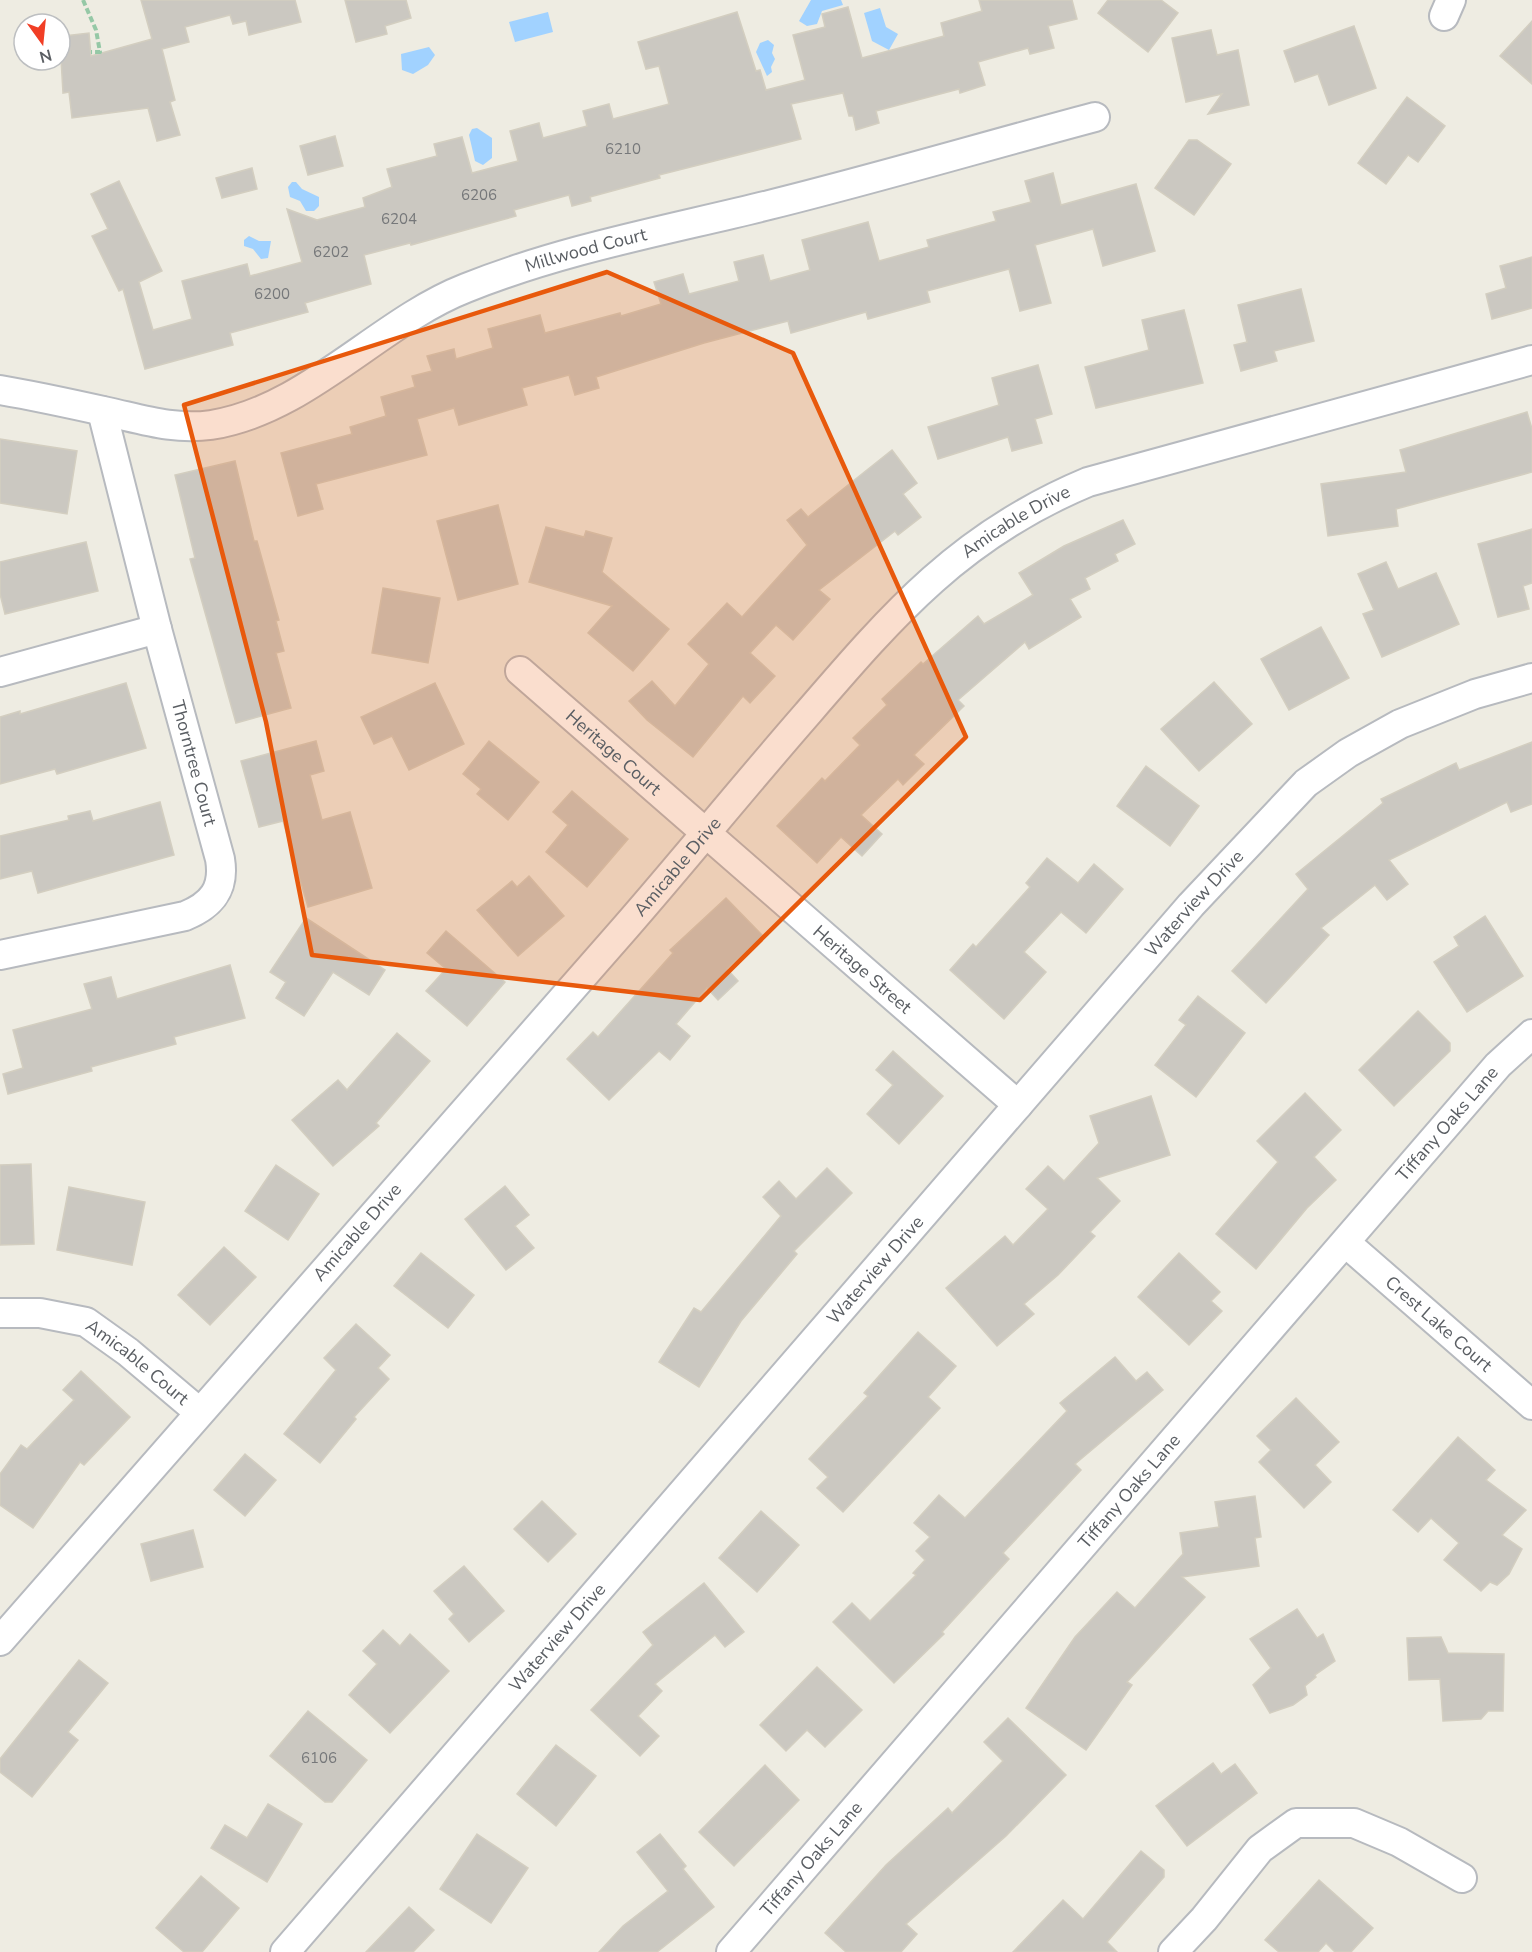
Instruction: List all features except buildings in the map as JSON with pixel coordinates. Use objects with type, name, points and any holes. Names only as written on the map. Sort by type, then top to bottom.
[{"type":"street","name":"Millwood Court","points":[[0,390],[102,411],[160,426],[196,426],[231,421],[300,389],[351,360],[440,300],[516,269],[804,196],[1095,117]]},
{"type":"street","name":"Amicable Drive","points":[[0,1641],[707,834],[837,679],[918,590],[972,546],[1024,512],[1063,493],[1111,475],[1532,360]]},
{"type":"street","name":"Thorntree Court","points":[[0,955],[185,916],[206,906],[218,890],[220,859],[157,629],[102,411]]},
{"type":"street","points":[[0,672],[157,629]]},
{"type":"street","name":"Heritage Court","points":[[520,671],[707,834]]},
{"type":"street","name":"Waterview Drive","points":[[285,1952],[1191,905],[1306,783],[1348,753],[1400,724],[1475,694],[1532,678]]},
{"type":"street","name":"Heritage Street","points":[[707,834],[1018,1105]]},
{"type":"street","name":"Tiffany Oaks Lane","points":[[731,1952],[1346,1243],[1497,1065],[1532,1034]]},
{"type":"street","name":"Crest Lake Court","points":[[1346,1243],[1532,1405]]},
{"type":"street","name":"Amicable Court","points":[[0,1312],[40,1313],[86,1322],[128,1352],[199,1412]]},
{"type":"street","points":[[1173,1952],[1204,1919],[1260,1849],[1296,1824],[1354,1823],[1398,1842],[1462,1878]]},
{"type":"path","points":[[83,0],[96,30],[100,52],[91,52]]},
{"type":"highlighted area","points":[[607,272],[793,353],[966,737],[700,1000],[312,955],[266,722],[184,405]]},
{"type":"water","points":[[811,0],[841,0],[843,5],[822,11],[817,24],[807,26],[799,21]]},
{"type":"water","points":[[880,8],[886,27],[898,34],[889,50],[872,41],[864,13]]},
{"type":"water","points":[[548,12],[553,32],[515,42],[509,22]]},
{"type":"water","points":[[768,40],[774,45],[772,53],[775,59],[771,67],[772,72],[767,76],[756,52],[760,43]]},
{"type":"water","points":[[429,47],[435,55],[428,65],[413,74],[402,70],[401,54]]},
{"type":"water","points":[[477,128],[492,138],[492,158],[483,165],[475,161],[469,135],[472,129]]},
{"type":"water","points":[[292,182],[296,182],[302,189],[319,197],[319,206],[314,211],[306,211],[300,201],[290,197],[288,187]]},
{"type":"water","points":[[249,236],[259,241],[271,241],[268,258],[261,259],[253,249],[244,246],[244,240]]}]
